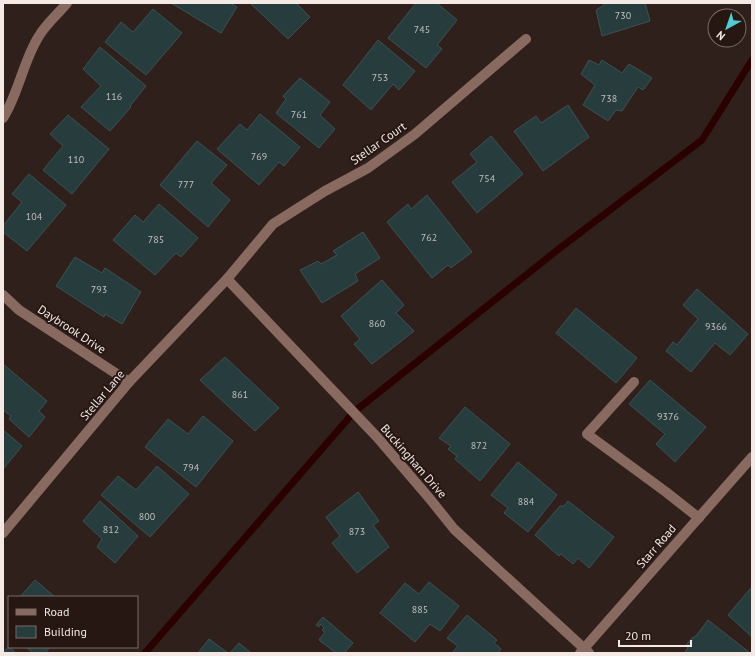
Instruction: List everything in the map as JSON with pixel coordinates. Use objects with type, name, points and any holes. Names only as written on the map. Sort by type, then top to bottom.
[{"type":"street","points":[[3,118],[8,110],[25,65],[39,35],[67,3]]},
{"type":"street","name":"Stellar Court","points":[[226,279],[273,224],[325,191],[368,168],[415,134],[526,39]]},
{"type":"street","name":"Stellar Lane","points":[[3,533],[129,382],[226,279]]},
{"type":"street","name":"Buckingham Drive","points":[[226,279],[377,437],[454,529],[584,652]]},
{"type":"street","name":"Daybrook Drive","points":[[3,295],[19,310],[129,382]]},
{"type":"street","points":[[634,382],[587,434],[666,492],[698,518]]},
{"type":"street","name":"Starr Road","points":[[584,652],[752,457]]},
{"type":"building","points":[[171,3],[230,3],[237,7],[221,33]]},
{"type":"building","points":[[250,3],[296,3],[310,17],[288,39]]},
{"type":"building","points":[[416,3],[437,3],[457,20],[437,45],[442,49],[426,68],[388,38]]},
{"type":"building","points":[[604,3],[645,3],[650,21],[602,36],[596,10],[604,5]]},
{"type":"building","points":[[153,9],[182,33],[146,75],[105,42],[121,22],[133,32]]},
{"type":"building","points":[[378,40],[415,71],[399,90],[393,84],[371,110],[343,85]]},
{"type":"building","points":[[100,47],[146,86],[130,106],[131,107],[110,131],[81,107],[101,86],[83,69]]},
{"type":"building","points":[[589,60],[599,65],[602,60],[622,73],[629,64],[652,78],[643,90],[638,87],[622,111],[616,110],[608,121],[583,105],[595,85],[581,74]]},
{"type":"building","points":[[300,78],[330,102],[320,115],[335,129],[319,148],[276,113],[286,99],[283,96]]},
{"type":"building","points":[[568,105],[589,137],[543,171],[514,131],[536,116],[541,123]]},
{"type":"building","points":[[260,114],[300,147],[284,166],[279,162],[259,185],[217,149],[240,124],[247,130]]},
{"type":"building","points":[[68,115],[109,149],[72,194],[43,170],[63,146],[50,134]]},
{"type":"building","points":[[491,136],[523,174],[477,213],[452,182],[477,162],[470,154]]},
{"type":"building","points":[[197,141],[227,165],[211,183],[230,200],[208,227],[160,185]]},
{"type":"building","points":[[29,174],[66,205],[27,251],[3,232],[3,226],[22,202],[12,194]]},
{"type":"building","points":[[427,195],[472,252],[451,268],[448,265],[432,278],[387,222],[408,204],[411,209]]},
{"type":"building","points":[[159,204],[198,238],[181,257],[176,253],[155,275],[113,240],[135,215],[143,222]]},
{"type":"building","points":[[363,232],[380,258],[355,274],[358,281],[322,303],[300,270],[318,261],[321,264],[337,255],[333,251]]},
{"type":"building","points":[[75,257],[102,273],[105,268],[141,292],[122,324],[105,314],[104,317],[56,286]]},
{"type":"building","points":[[382,280],[404,305],[396,313],[414,331],[372,364],[354,344],[360,339],[341,316]]},
{"type":"building","points":[[697,289],[748,334],[730,355],[715,343],[691,372],[666,351],[673,342],[677,345],[698,319],[683,305]]},
{"type":"building","points":[[576,308],[637,358],[616,383],[556,333]]},
{"type":"building","points":[[225,357],[279,408],[255,431],[200,380]]},
{"type":"building","points":[[3,364],[47,401],[39,411],[45,417],[29,437],[9,419],[11,416],[3,410]]},
{"type":"building","points":[[650,380],[706,427],[675,462],[656,444],[665,434],[629,404]]},
{"type":"building","points":[[465,407],[510,444],[480,481],[455,459],[457,456],[448,449],[451,446],[439,438]]},
{"type":"building","points":[[203,416],[233,441],[196,487],[145,447],[168,419],[188,434]]},
{"type":"building","points":[[3,430],[22,446],[4,468],[3,467]]},
{"type":"building","points":[[518,462],[557,495],[528,532],[504,513],[508,508],[491,495]]},
{"type":"building","points":[[157,466],[189,494],[150,537],[101,495],[118,476],[136,490]]},
{"type":"building","points":[[358,492],[379,521],[373,525],[389,547],[357,573],[332,543],[340,536],[326,517]]},
{"type":"building","points":[[100,501],[138,536],[115,563],[97,547],[102,539],[83,521]]},
{"type":"building","points":[[568,501],[614,537],[589,568],[578,558],[573,564],[561,554],[559,556],[535,535],[560,506],[564,506]]},
{"type":"building","points":[[35,580],[54,596],[21,596]]},
{"type":"building","points":[[429,582],[459,606],[440,631],[430,624],[415,642],[380,613],[405,583],[419,594]]},
{"type":"building","points":[[752,588],[752,637],[728,615]]},
{"type":"building","points":[[467,615],[497,640],[494,643],[501,649],[498,653],[452,653],[458,646],[447,638]]},
{"type":"building","points":[[323,617],[353,643],[344,653],[336,653],[319,640],[325,632],[322,630],[324,628],[321,624],[319,627],[316,625]]},
{"type":"building","points":[[708,620],[750,653],[684,653],[688,648],[686,645],[696,636]]},
{"type":"building","points":[[209,639],[228,653],[198,653]]},
{"type":"building","points":[[239,643],[251,653],[230,653]]},
{"type":"building","points":[[8,647],[16,653],[3,653]]},
{"type":"building","points":[[27,648],[49,648],[45,653],[33,653]]},
{"type":"waterway","points":[[145,653],[354,412],[560,248],[702,140],[752,60]]}]
